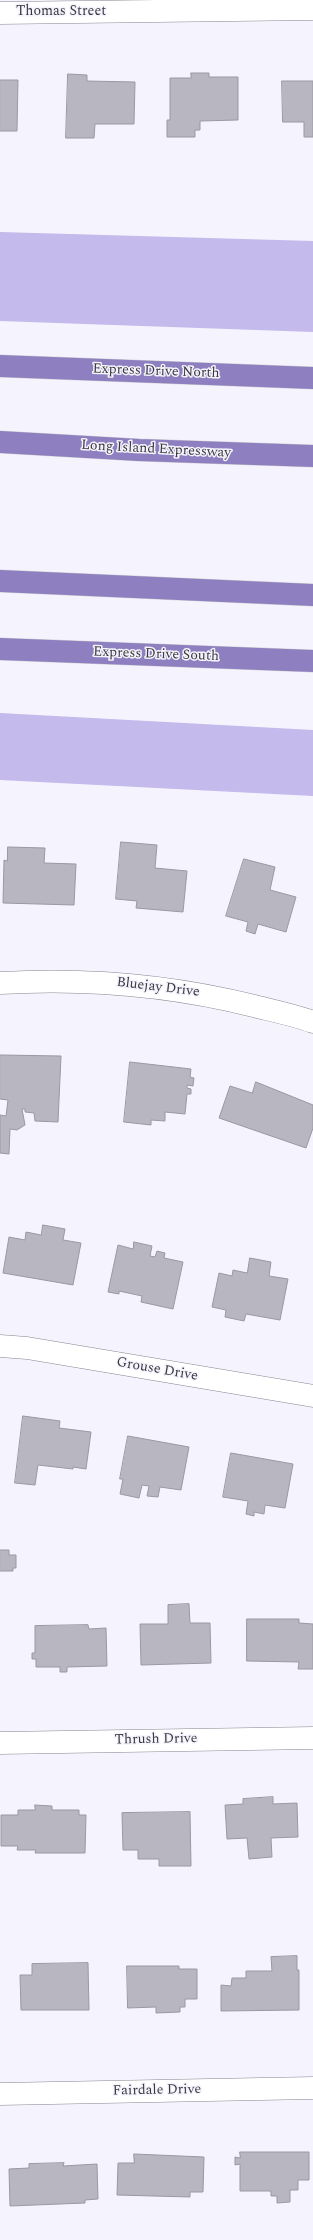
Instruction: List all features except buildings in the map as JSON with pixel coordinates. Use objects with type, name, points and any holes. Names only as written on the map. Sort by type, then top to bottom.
[{"type":"highway","name":"Express Drive North","points":[[0,366],[313,378]]},
{"type":"highway","name":"Long Island Expressway","points":[[0,442],[139,450],[313,456]]},
{"type":"highway","points":[[0,581],[313,595]]},
{"type":"highway","name":"Express Drive South","points":[[0,649],[313,661]]},
{"type":"street","name":"Thomas Street","points":[[0,13],[313,9]]},
{"type":"street","name":"Bluejay Drive","points":[[0,983],[36,981],[114,982],[207,994],[313,1022]]},
{"type":"street","name":"Grouse Drive","points":[[0,1346],[27,1348],[313,1396]]},
{"type":"street","name":"Thrush Drive","points":[[0,1743],[313,1738]]},
{"type":"street","name":"Fairdale Drive","points":[[0,2094],[313,2088]]},
{"type":"shaded area","points":[[0,232],[313,241],[313,332],[0,321]]},
{"type":"shaded area","points":[[0,713],[313,730],[313,796],[0,780]]}]
